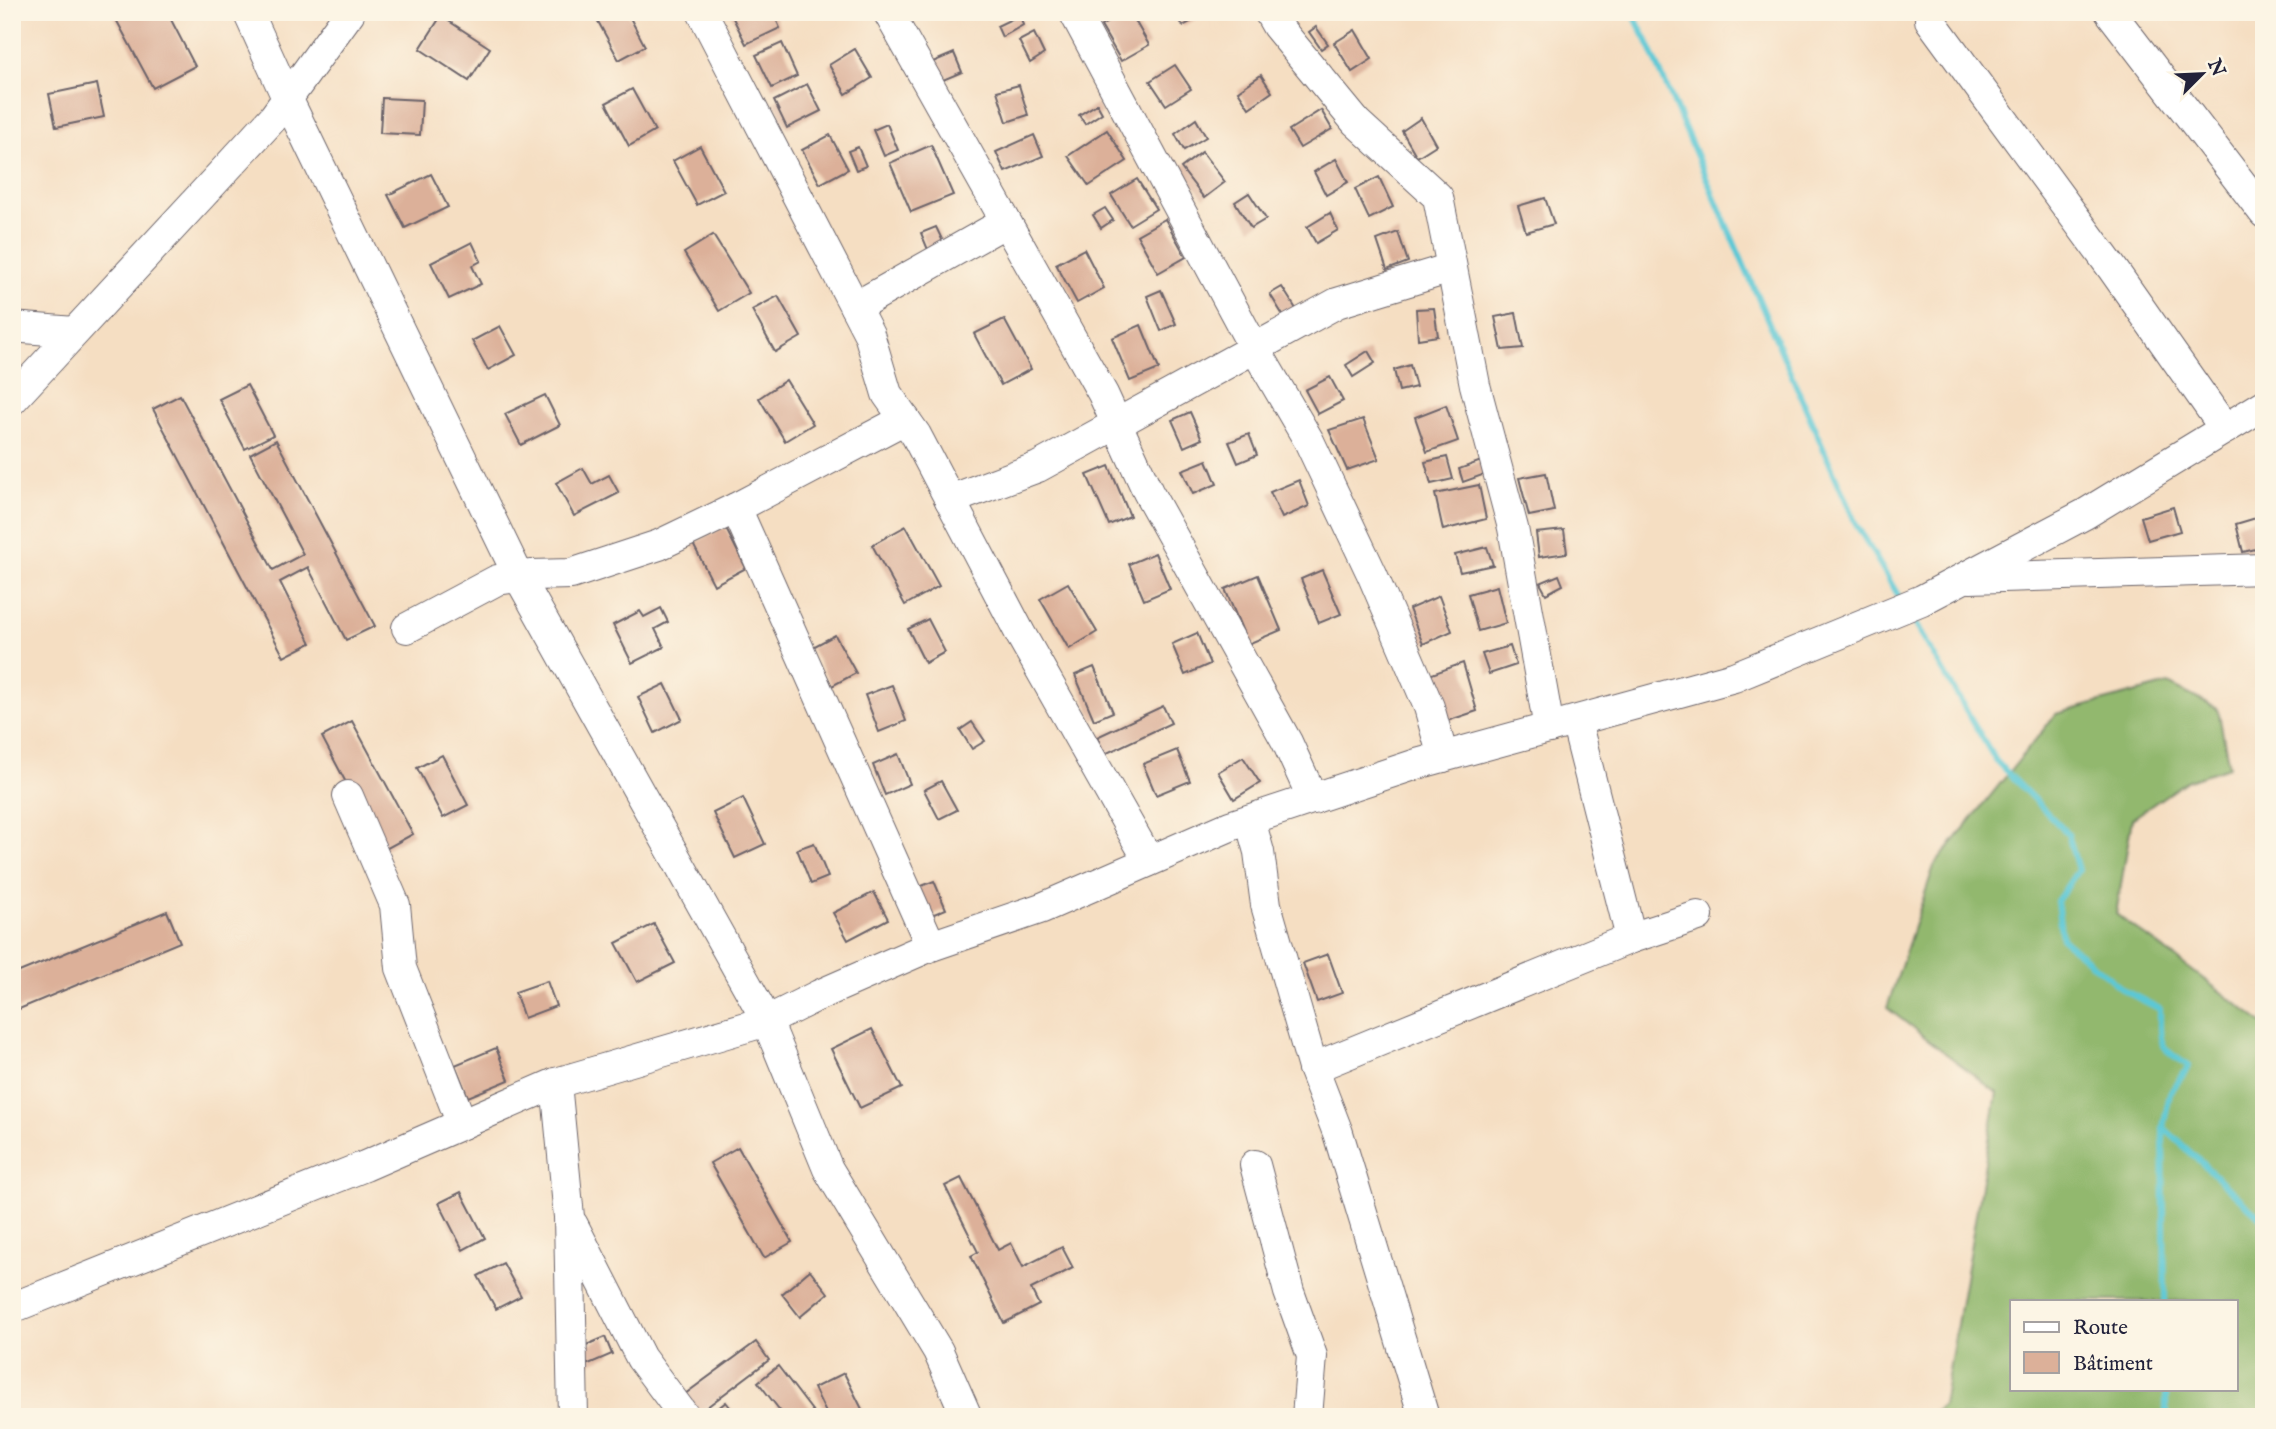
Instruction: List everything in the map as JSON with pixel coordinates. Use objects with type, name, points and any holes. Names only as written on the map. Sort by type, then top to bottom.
[{"type":"street","points":[[248,12],[519,577],[766,1021],[828,1170],[938,1351],[967,1417]]},
{"type":"street","points":[[12,400],[274,117],[350,12]]},
{"type":"street","points":[[702,12],[869,334],[887,394],[916,435],[1021,635],[1149,861]]},
{"type":"street","points":[[888,12],[1103,394],[1148,492],[1287,742],[1313,799]]},
{"type":"street","points":[[1073,12],[1255,349],[1309,441],[1372,574],[1429,706],[1443,757]]},
{"type":"street","points":[[1269,12],[1356,122],[1438,197],[1475,385],[1563,725],[1631,938]]},
{"type":"street","points":[[2110,12],[2264,213]]},
{"type":"street","points":[[1930,20],[2112,268],[2225,429]]},
{"type":"street","points":[[855,307],[1006,222]]},
{"type":"street","points":[[950,500],[1038,467],[1337,303],[1451,268]]},
{"type":"street","points":[[12,327],[75,332]]},
{"type":"street","points":[[12,1308],[246,1215],[556,1083],[766,1021],[931,946],[1042,908],[1230,826],[1443,757],[1734,677],[1922,600],[2085,513],[2264,405]]},
{"type":"street","points":[[407,628],[497,580],[571,574],[659,545],[736,508],[905,419]]},
{"type":"street","points":[[736,508],[931,946]]},
{"type":"street","points":[[1963,578],[2264,569]]},
{"type":"street","points":[[348,796],[395,905],[401,968],[462,1124]]},
{"type":"street","points":[[1250,820],[1259,852],[1266,905],[1313,1068],[1338,1133],[1424,1417]]},
{"type":"street","points":[[1313,1068],[1631,938],[1698,916]]},
{"type":"street","points":[[556,1083],[569,1217],[573,1417]]},
{"type":"street","points":[[1255,1165],[1289,1292],[1312,1356],[1307,1417]]},
{"type":"street","points":[[569,1217],[641,1358],[685,1417]]},
{"type":"green space","points":[[2168,684],[2218,709],[2229,767],[2188,780],[2132,819],[2116,914],[2264,1024],[2264,1417],[1929,1417],[1943,1405],[1997,1093],[1887,1008],[1934,866],[2056,714]]},
{"type":"building","points":[[112,12],[167,12],[195,66],[153,88]]},
{"type":"building","points":[[602,12],[627,12],[645,46],[619,60],[595,16]]},
{"type":"building","points":[[730,12],[773,12],[780,28],[746,44]]},
{"type":"building","points":[[1125,12],[1130,12],[1149,45],[1121,61],[1101,26]]},
{"type":"building","points":[[1175,12],[1209,12],[1183,26]]},
{"type":"building","points":[[1296,12],[1299,18],[1289,22],[1286,14]]},
{"type":"building","points":[[1020,15],[1023,25],[1002,37],[997,26]]},
{"type":"building","points":[[441,16],[490,48],[469,81],[420,49]]},
{"type":"building","points":[[1316,27],[1328,44],[1321,49],[1309,32]]},
{"type":"building","points":[[1355,30],[1372,59],[1352,72],[1334,43]]},
{"type":"building","points":[[1034,33],[1044,54],[1030,63],[1019,41]]},
{"type":"building","points":[[782,43],[797,76],[772,88],[756,55]]},
{"type":"building","points":[[855,49],[872,78],[846,94],[829,65]]},
{"type":"building","points":[[954,53],[962,72],[936,83],[928,64]]},
{"type":"building","points":[[1175,65],[1191,89],[1166,105],[1150,81]]},
{"type":"building","points":[[1261,75],[1272,92],[1249,108],[1238,91]]},
{"type":"building","points":[[97,84],[104,117],[56,127],[49,94]]},
{"type":"building","points":[[807,84],[821,111],[787,128],[774,101]]},
{"type":"building","points":[[1019,85],[1028,115],[1007,122],[997,91]]},
{"type":"building","points":[[632,89],[655,131],[629,146],[606,103]]},
{"type":"building","points":[[382,98],[422,100],[420,135],[380,133]]},
{"type":"building","points":[[1097,104],[1102,113],[1085,124],[1079,115]]},
{"type":"building","points":[[1321,110],[1332,129],[1300,148],[1289,130]]},
{"type":"building","points":[[1421,118],[1436,145],[1417,157],[1402,131]]},
{"type":"building","points":[[1196,119],[1206,137],[1184,150],[1175,134]]},
{"type":"building","points":[[887,124],[898,150],[884,156],[873,130]]},
{"type":"building","points":[[1107,130],[1127,161],[1089,186],[1068,156]]},
{"type":"building","points":[[830,135],[848,169],[820,184],[802,150]]},
{"type":"building","points":[[1034,135],[1043,156],[1005,172],[996,152]]},
{"type":"building","points":[[931,145],[953,195],[911,212],[890,163]]},
{"type":"building","points":[[700,146],[724,191],[697,205],[673,161]]},
{"type":"building","points":[[858,147],[866,166],[856,170],[848,151]]},
{"type":"building","points":[[1202,152],[1225,182],[1204,198],[1181,168]]},
{"type":"building","points":[[1336,159],[1348,182],[1326,195],[1314,172]]},
{"type":"building","points":[[431,174],[448,207],[405,228],[388,195]]},
{"type":"building","points":[[1379,177],[1393,207],[1369,219],[1355,189]]},
{"type":"building","points":[[1137,179],[1156,209],[1130,225],[1111,195]]},
{"type":"building","points":[[1249,193],[1266,219],[1251,228],[1235,202]]},
{"type":"building","points":[[1545,198],[1554,224],[1526,232],[1518,206]]},
{"type":"building","points":[[1105,208],[1113,220],[1101,228],[1093,215]]},
{"type":"building","points":[[1330,213],[1338,230],[1316,243],[1307,227]]},
{"type":"building","points":[[1165,219],[1186,257],[1158,273],[1137,235]]},
{"type":"building","points":[[936,227],[947,250],[931,257],[921,233]]},
{"type":"building","points":[[1398,232],[1408,262],[1387,270],[1377,240]]},
{"type":"building","points":[[713,235],[749,293],[719,311],[684,253]]},
{"type":"building","points":[[472,242],[481,261],[472,266],[481,284],[449,299],[431,263]]},
{"type":"building","points":[[1084,249],[1104,288],[1077,303],[1056,264]]},
{"type":"building","points":[[1282,287],[1296,309],[1284,317],[1270,294]]},
{"type":"building","points":[[1161,290],[1176,324],[1161,331],[1147,296]]},
{"type":"building","points":[[778,296],[801,337],[775,352],[752,310]]},
{"type":"building","points":[[1434,308],[1438,336],[1418,339],[1416,309]]},
{"type":"building","points":[[1516,313],[1523,348],[1502,350],[1495,317]]},
{"type":"building","points":[[1004,319],[1031,369],[1001,385],[974,334]]},
{"type":"building","points":[[1141,325],[1159,369],[1130,381],[1112,338]]},
{"type":"building","points":[[500,326],[516,355],[488,370],[472,341]]},
{"type":"building","points":[[1368,351],[1375,363],[1353,377],[1346,365]]},
{"type":"building","points":[[1410,365],[1416,387],[1399,391],[1394,370]]},
{"type":"building","points":[[1330,377],[1343,401],[1318,414],[1305,390]]},
{"type":"building","points":[[786,380],[813,424],[785,441],[759,398]]},
{"type":"building","points":[[247,385],[273,435],[245,449],[219,399]]},
{"type":"building","points":[[180,395],[273,570],[303,554],[250,454],[276,440],[375,626],[346,640],[308,567],[280,582],[311,643],[284,657],[153,409]]},
{"type":"building","points":[[545,395],[560,425],[521,445],[505,414]]},
{"type":"building","points":[[1446,405],[1458,441],[1427,452],[1415,417]]},
{"type":"building","points":[[1190,412],[1202,439],[1184,447],[1172,420]]},
{"type":"building","points":[[1363,419],[1379,459],[1347,470],[1329,430]]},
{"type":"building","points":[[1249,434],[1257,455],[1238,463],[1229,442]]},
{"type":"building","points":[[1447,457],[1453,479],[1431,484],[1425,462]]},
{"type":"building","points":[[1207,460],[1217,484],[1193,494],[1182,470]]},
{"type":"building","points":[[1484,460],[1488,473],[1463,482],[1459,469]]},
{"type":"building","points":[[1109,466],[1130,516],[1109,525],[1087,475]]},
{"type":"building","points":[[583,468],[592,484],[609,475],[619,493],[574,516],[556,483]]},
{"type":"building","points":[[1546,473],[1554,511],[1529,516],[1519,478]]},
{"type":"building","points":[[1299,480],[1309,506],[1282,518],[1270,492]]},
{"type":"building","points":[[1479,485],[1486,519],[1443,530],[1435,494]]},
{"type":"building","points":[[2173,507],[2180,531],[2148,540],[2141,517]]},
{"type":"building","points":[[2256,518],[2264,547],[2243,552],[2236,524]]},
{"type":"building","points":[[906,526],[939,586],[905,605],[872,545]]},
{"type":"building","points":[[725,527],[746,568],[714,585],[693,544]]},
{"type":"building","points":[[1564,530],[1567,553],[1539,557],[1536,533]]},
{"type":"building","points":[[1487,547],[1493,565],[1460,572],[1455,555]]},
{"type":"building","points":[[1155,553],[1170,589],[1144,600],[1129,564]]},
{"type":"building","points":[[1322,570],[1341,614],[1319,623],[1301,579]]},
{"type":"building","points":[[1258,575],[1281,630],[1248,644],[1225,589]]},
{"type":"building","points":[[1559,575],[1563,585],[1546,594],[1540,583]]},
{"type":"building","points":[[1068,583],[1097,632],[1069,649],[1040,599]]},
{"type":"building","points":[[1497,586],[1506,623],[1478,631],[1468,594]]},
{"type":"building","points":[[1439,596],[1452,631],[1423,644],[1409,609]]},
{"type":"building","points":[[661,608],[668,622],[655,629],[664,647],[632,663],[613,625],[640,611],[644,617]]},
{"type":"building","points":[[928,619],[945,652],[925,663],[908,629]]},
{"type":"building","points":[[1197,633],[1210,664],[1185,675],[1172,644]]},
{"type":"building","points":[[835,635],[856,673],[832,686],[811,648]]},
{"type":"building","points":[[1510,646],[1516,665],[1489,674],[1482,654]]},
{"type":"building","points":[[1463,663],[1477,711],[1444,722],[1429,675]]},
{"type":"building","points":[[1094,667],[1113,712],[1094,720],[1075,675]]},
{"type":"building","points":[[665,684],[682,719],[655,733],[638,697]]},
{"type":"building","points":[[892,685],[906,721],[879,732],[865,695]]},
{"type":"building","points":[[1163,706],[1171,723],[1105,754],[1097,737]]},
{"type":"building","points":[[352,721],[413,834],[382,851],[322,737]]},
{"type":"building","points":[[972,722],[985,741],[972,749],[960,730]]},
{"type":"building","points":[[1177,750],[1190,781],[1156,795],[1143,764]]},
{"type":"building","points":[[898,754],[910,784],[885,795],[873,765]]},
{"type":"building","points":[[442,755],[468,805],[443,818],[417,768]]},
{"type":"building","points":[[1243,757],[1260,783],[1234,799],[1218,772]]},
{"type":"building","points":[[941,781],[957,810],[939,819],[924,790]]},
{"type":"building","points":[[743,798],[765,844],[735,858],[713,813]]},
{"type":"building","points":[[814,843],[828,877],[811,884],[797,849]]},
{"type":"building","points":[[934,881],[946,909],[927,917],[914,889]]},
{"type":"building","points":[[874,892],[888,919],[848,940],[833,913]]},
{"type":"building","points":[[167,911],[180,942],[12,1012],[12,975]]},
{"type":"building","points":[[654,924],[675,963],[637,982],[616,943]]},
{"type":"building","points":[[1328,954],[1342,993],[1317,1002],[1303,963]]},
{"type":"building","points":[[547,981],[556,1006],[524,1018],[515,992]]},
{"type":"building","points":[[872,1029],[902,1088],[860,1108],[831,1049]]},
{"type":"building","points":[[496,1048],[509,1080],[468,1097],[455,1065]]},
{"type":"building","points":[[738,1147],[792,1242],[764,1258],[710,1163]]},
{"type":"building","points":[[961,1178],[998,1250],[1011,1243],[1023,1267],[1062,1247],[1073,1268],[1031,1289],[1039,1305],[1004,1323],[971,1256],[978,1252],[945,1186]]},
{"type":"building","points":[[461,1192],[485,1238],[463,1250],[439,1203]]},
{"type":"building","points":[[503,1263],[521,1296],[496,1309],[478,1276]]},
{"type":"building","points":[[810,1270],[828,1293],[800,1317],[782,1294]]},
{"type":"building","points":[[605,1337],[612,1354],[584,1366],[577,1349]]},
{"type":"building","points":[[756,1342],[769,1360],[695,1416],[681,1397]]},
{"type":"building","points":[[778,1366],[817,1417],[785,1417],[758,1382]]},
{"type":"building","points":[[844,1373],[866,1417],[828,1417],[814,1388]]},
{"type":"building","points":[[726,1402],[738,1417],[707,1417]]},
{"type":"waterway","points":[[1632,12],[1647,41],[1856,524],[1901,600]]},
{"type":"waterway","points":[[1910,615],[1996,761],[2068,834],[2078,870],[2057,901],[2062,939],[2125,991],[2160,1009],[2163,1044],[2171,1054],[2189,1066],[2170,1093],[2163,1127],[2264,1221]]},
{"type":"waterway","points":[[2163,1127],[2165,1300]]},
{"type":"waterway","points":[[2166,1390],[2166,1417]]}]
